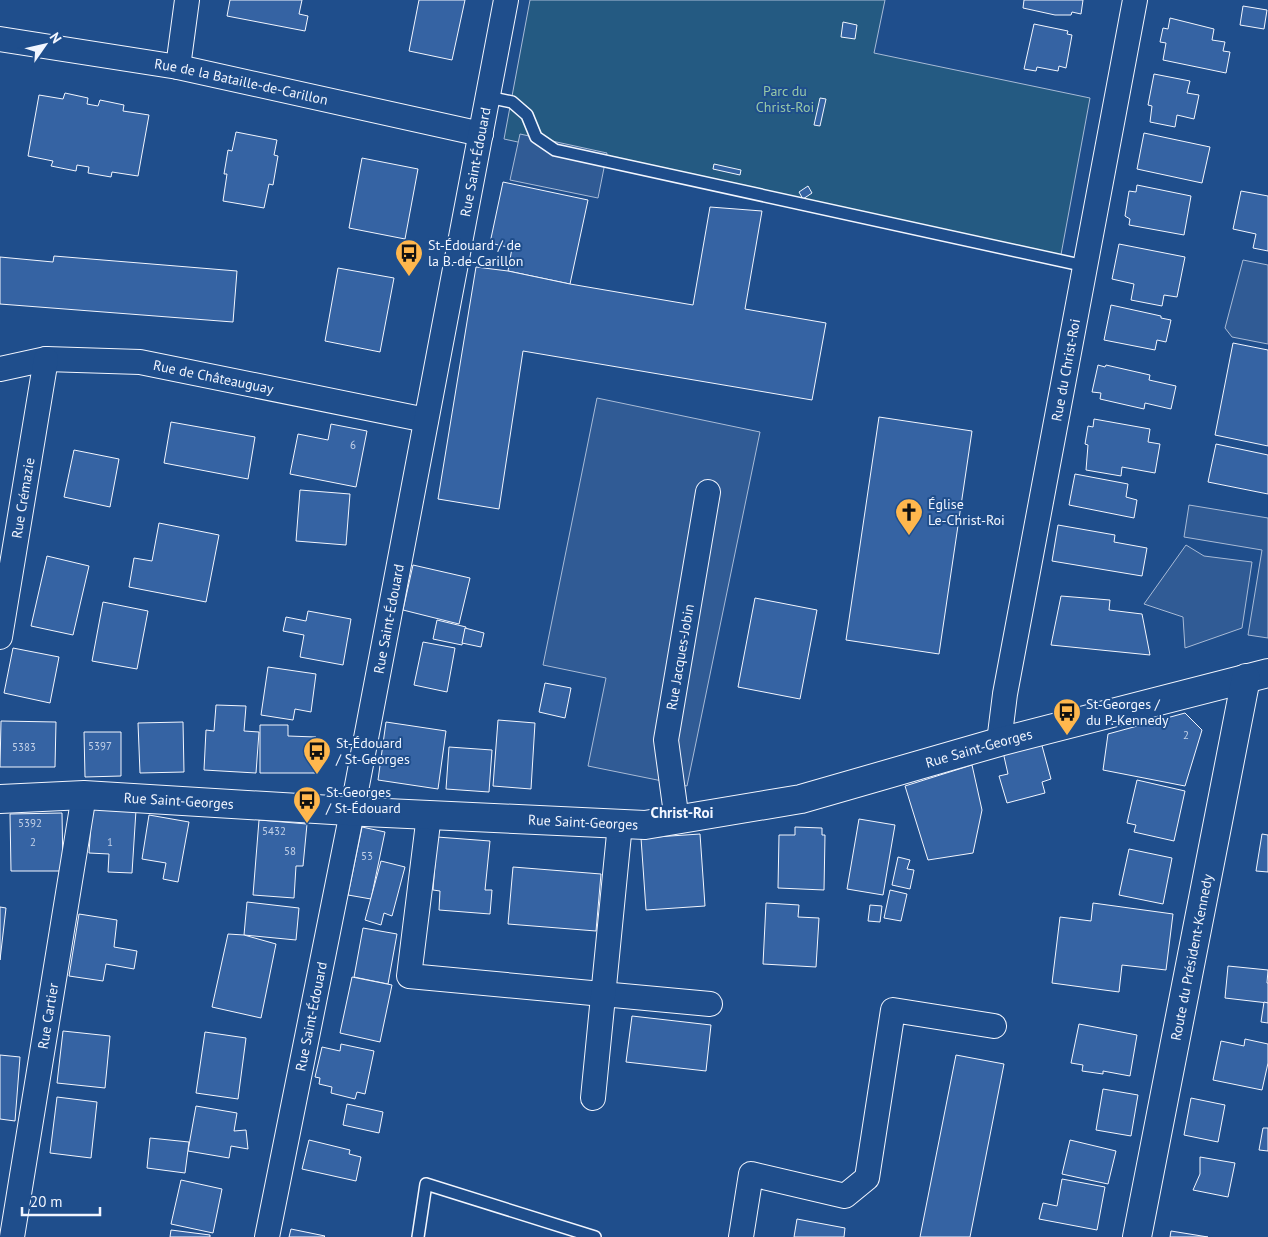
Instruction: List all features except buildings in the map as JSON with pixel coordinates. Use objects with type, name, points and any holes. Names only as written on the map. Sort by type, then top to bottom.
[{"type":"street","points":[[178,67],[187,0]]},
{"type":"street","name":"Rue Saint-Édouard","points":[[267,1237],[352,812],[506,0]]},
{"type":"street","name":"Rue du Christ-Roi","points":[[999,742],[1004,694],[1136,0]]},
{"type":"street","name":"Rue de la Bataille-de-Carillon","points":[[0,38],[178,67],[481,134]]},
{"type":"street","name":"Rue de Châteauguay","points":[[0,369],[46,358],[140,362],[426,420]]},
{"type":"street","name":"Rue Crémazie","points":[[0,638],[46,358]]},
{"type":"street","name":"Rue Jacques-Jobin","points":[[678,821],[666,740],[708,492]]},
{"type":"street","name":"Rue Saint-Georges","points":[[0,798],[84,795],[352,812],[645,825],[801,799],[999,742],[1257,675]]},
{"type":"street","name":"Route du Président-Kennedy","points":[[1137,1237],[1257,675]]},
{"type":"street","name":"Rue Cartier","points":[[12,1237],[84,795]]},
{"type":"street","points":[[429,815],[409,976],[710,1004]]},
{"type":"street","points":[[593,1098],[620,824]]},
{"type":"street","points":[[741,1237],[751,1174],[845,1196],[867,1178],[893,1010],[994,1026]]},
{"type":"lane","points":[[488,97],[512,102],[527,115],[536,137],[555,150],[1085,266]]},
{"type":"lane","points":[[418,1237],[426,1184],[596,1237]]},
{"type":"green space","name":"Parc du Christ-Roi","points":[[530,0],[885,0],[874,53],[1090,98],[1060,260],[504,139]]},
{"type":"shaded area","points":[[520,134],[607,153],[598,198],[510,180]]},
{"type":"shaded area","points":[[1243,260],[1268,265],[1268,344],[1232,337],[1225,328]]},
{"type":"shaded area","points":[[597,398],[760,432],[687,786],[588,766],[606,678],[543,665]]},
{"type":"shaded area","points":[[1189,505],[1268,518],[1268,638],[1248,635],[1262,550],[1184,537]]},
{"type":"shaded area","points":[[1186,545],[1204,556],[1252,562],[1242,628],[1185,648],[1183,617],[1144,604]]},
{"type":"place","name":"St-Édouard / de la B.-de-Carillon","points":[[409,277]]},
{"type":"place","name":"Église Le-Christ-Roi","points":[[909,536]]},
{"type":"place","name":"St-Georges / du P.-Kennedy","points":[[1067,736]]},
{"type":"place","name":"St-Édouard / St-Georges","points":[[317,775]]},
{"type":"place","name":"St-Georges / St-Édouard","points":[[307,824]]},
{"type":"district","name":"Christ-Roi","points":[[682,813]]}]
